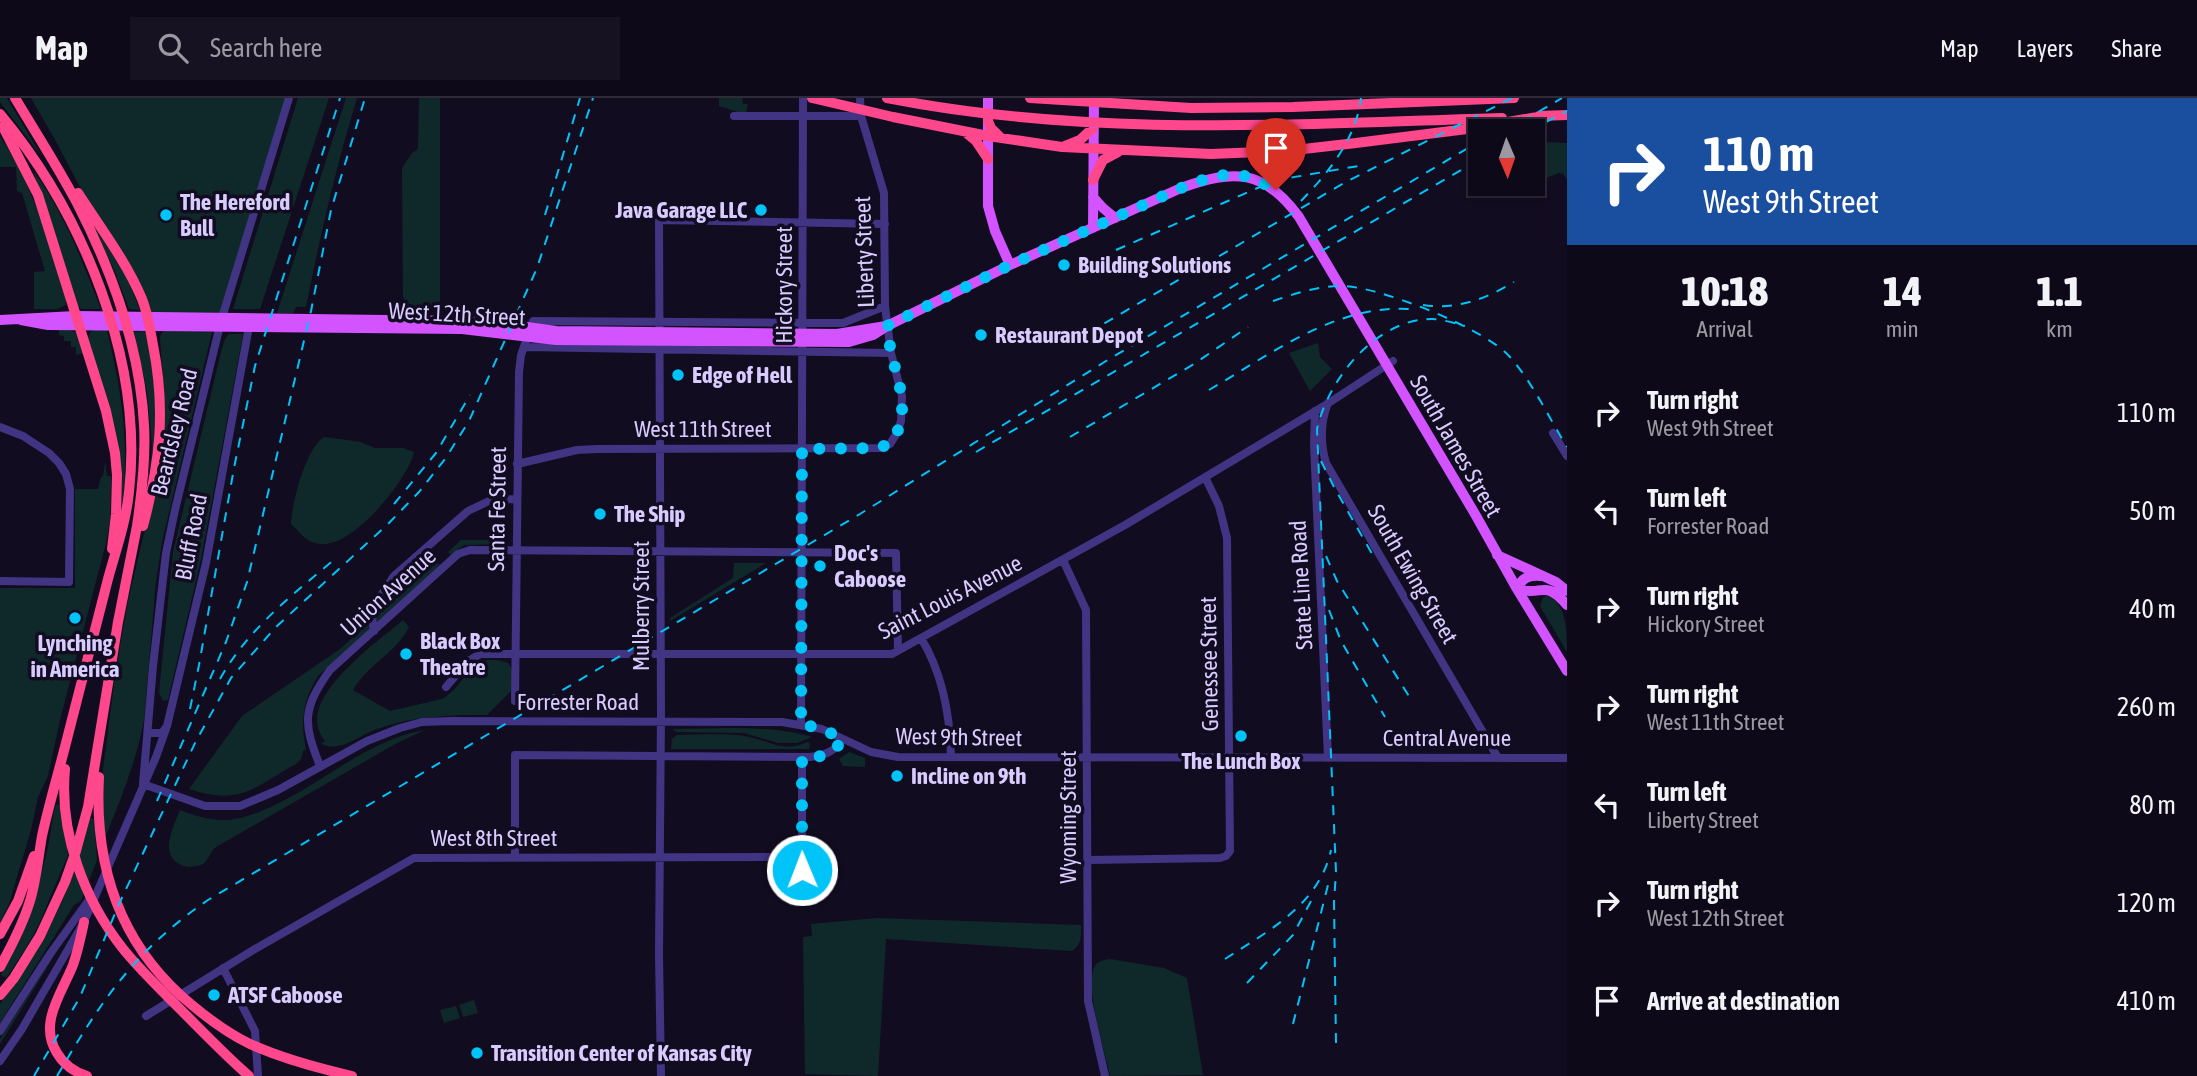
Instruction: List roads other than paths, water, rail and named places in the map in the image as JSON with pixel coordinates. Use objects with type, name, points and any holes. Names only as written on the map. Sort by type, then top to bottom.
[{"type":"highway","points":[[0,995],[40,936],[65,882],[86,815],[137,526],[143,474],[144,423],[137,372],[121,310],[99,249],[76,202],[15,98]]},
{"type":"highway","points":[[812,98],[988,136],[1062,147],[1211,154],[1286,151],[1356,143],[1543,116]]},
{"type":"highway","points":[[887,98],[1007,116],[1151,125],[1302,124],[1567,116]]},
{"type":"highway","points":[[1030,98],[1191,108],[1293,107],[1514,98]]},
{"type":"highway","points":[[23,113],[66,174],[127,270],[149,322],[160,393],[160,447],[150,499],[123,599]]},
{"type":"highway","points":[[0,114],[35,159],[71,219],[98,284],[121,361],[131,433],[131,469],[123,529],[43,834],[30,903],[0,967]]},
{"type":"highway","points":[[0,121],[38,195],[106,411],[115,453],[117,495],[109,576]]},
{"type":"highway","points":[[988,121],[1001,138]]},
{"type":"highway","points":[[1062,147],[1080,140],[1093,128]]},
{"type":"highway","points":[[963,131],[976,141],[988,159]]},
{"type":"highway","points":[[1093,180],[1103,160],[1123,151]]},
{"type":"highway","points":[[101,725],[98,815],[104,864],[113,898],[137,944],[165,982],[206,1017],[249,1043],[293,1061],[352,1076]]},
{"type":"highway","points":[[69,732],[64,775],[71,844],[97,908],[116,939],[150,979],[249,1076]]},
{"type":"highway","points":[[0,934],[18,901],[43,834]]},
{"type":"highway","points":[[84,922],[73,965],[51,1014],[49,1025],[54,1048],[69,1067],[87,1076]]},
{"type":"main road","points":[[988,98],[988,206],[995,231],[1010,265]]},
{"type":"main road","points":[[1093,228],[1094,98]]},
{"type":"main road","name":"West 12th Street","points":[[0,320],[22,320],[48,325],[77,321],[461,321],[556,331],[819,338],[887,326],[1010,265],[1181,188],[1227,175],[1250,177],[1276,190],[1289,203],[1313,241]]},
{"type":"main road","points":[[1093,197],[1115,218]]},
{"type":"main road","name":"South James Street","points":[[1313,241],[1567,671]]},
{"type":"main road","points":[[1497,555],[1556,582],[1567,591]]},
{"type":"main road","points":[[1544,576],[1526,577],[1521,580],[1517,589],[1532,592],[1546,589],[1555,591],[1567,605]]},
{"type":"street","name":"Beardsley Road","points":[[143,784],[166,553],[220,323],[289,98]]},
{"type":"street","name":"Hickory Street","points":[[801,724],[803,98]]},
{"type":"street","name":"Liberty Street","points":[[860,98],[861,116],[884,193],[885,306],[891,352],[902,396],[901,421],[890,444]]},
{"type":"street","points":[[734,116],[861,116]]},
{"type":"street","name":"Mulberry Street","points":[[661,1076],[659,220],[803,223]]},
{"type":"street","points":[[803,223],[885,224]]},
{"type":"street","name":"West 12th Street","points":[[533,321],[844,323],[885,306]]},
{"type":"street","name":"Santa Fe Street","points":[[515,701],[519,372],[521,355],[533,321]]},
{"type":"street","points":[[220,323],[478,325],[556,335],[803,338]]},
{"type":"street","name":"Bluff Road","points":[[167,726],[206,563],[248,332]]},
{"type":"street","name":"West 12th Street","points":[[526,347],[891,352]]},
{"type":"street","name":"Saint Louis Avenue","points":[[446,687],[480,654],[888,655],[1063,561],[1315,411],[1393,361]]},
{"type":"street","name":"South Ewing Street","points":[[1328,403],[1321,436],[1326,463],[1498,758]]},
{"type":"street","name":"State Line Road","points":[[1315,411],[1328,758]]},
{"type":"street","points":[[0,427],[23,436],[53,457],[66,474],[70,489],[69,582],[0,581]]},
{"type":"street","points":[[1553,433],[1567,456]]},
{"type":"street","name":"West 11th Street","points":[[517,464],[577,450],[880,448],[890,444]]},
{"type":"street","name":"Genessee Street","points":[[1088,860],[1220,858],[1227,854],[1231,846],[1227,538],[1219,506],[1205,477]]},
{"type":"street","points":[[374,631],[371,610],[394,576],[468,511],[491,499],[516,499]]},
{"type":"street","name":"Union Avenue","points":[[320,766],[307,723],[314,692],[330,670],[458,554],[470,550],[896,553],[898,650]]},
{"type":"street","name":"Wyoming Street","points":[[1063,561],[1086,610],[1088,1001],[1105,1076]]},
{"type":"street","points":[[921,638],[939,671],[951,756]]},
{"type":"street","name":"Forrester Road","points":[[320,766],[367,741],[422,722],[782,722],[822,729],[843,739]]},
{"type":"street","name":"Beardsley Road","points":[[0,1061],[22,1029],[84,922],[167,726]]},
{"type":"street","points":[[148,733],[162,733],[167,726]]},
{"type":"street","points":[[515,857],[515,755],[802,758],[825,755],[836,749],[843,739]]},
{"type":"street","name":"West 9th Street","points":[[843,739],[865,749],[898,757],[1328,758]]},
{"type":"street","points":[[802,758],[802,870]]},
{"type":"street","name":"Central Avenue","points":[[1328,758],[1567,758]]},
{"type":"street","points":[[143,784],[191,803],[222,808],[254,802],[320,766]]},
{"type":"street","name":"West 8th Street","points":[[146,1016],[223,968],[414,858],[801,857]]},
{"type":"street","name":"Beardsley Road","points":[[0,1031],[50,954],[101,883]]},
{"type":"street","points":[[223,968],[256,1031],[258,1076]]},
{"type":"railway","points":[[190,709],[255,366],[340,98]]},
{"type":"railway","points":[[157,801],[226,642],[247,582],[311,311],[331,210],[365,98]]},
{"type":"railway","points":[[545,215],[580,98]]},
{"type":"railway","points":[[34,1076],[80,997],[119,904],[196,741],[231,678],[276,627],[419,492],[445,459],[469,421],[537,268],[593,98]]},
{"type":"railway","points":[[1301,201],[1340,154],[1353,127],[1361,98]]},
{"type":"railway","points":[[1088,333],[1344,183],[1512,98]]},
{"type":"railway","points":[[1526,119],[1562,98]]},
{"type":"railway","points":[[1545,123],[1567,111]]},
{"type":"railway","points":[[57,1076],[105,1001],[140,958],[182,919],[208,900],[860,514],[1106,361],[1468,148]]},
{"type":"railway","points":[[1116,250],[1262,186],[1289,178],[1364,165]]},
{"type":"railway","points":[[976,452],[1468,166]]},
{"type":"railway","points":[[1423,305],[1447,306],[1470,302],[1514,282]]},
{"type":"railway","points":[[1273,301],[1323,287],[1340,286],[1379,293],[1455,322],[1479,334],[1510,357],[1533,389],[1567,447]]},
{"type":"railway","points":[[1209,390],[1280,347],[1330,323],[1356,314],[1410,309]]},
{"type":"railway","points":[[1336,1043],[1336,872],[1317,429],[1323,410],[1344,372],[1375,340],[1412,321],[1433,319],[1465,326]]},
{"type":"railway","points":[[1070,437],[1194,364],[1248,327]]},
{"type":"railway","points":[[394,504],[436,453],[470,395]]},
{"type":"railway","points":[[1321,461],[1375,559]]},
{"type":"railway","points":[[1326,556],[1337,581],[1412,701]]},
{"type":"railway","points":[[220,679],[257,629],[335,559]]},
{"type":"railway","points":[[1329,610],[1341,641],[1385,717]]},
{"type":"railway","points":[[1225,959],[1274,927],[1304,901],[1325,869],[1331,850]]},
{"type":"railway","points":[[1293,1024],[1328,885]]},
{"type":"railway","points":[[1247,983],[1293,935],[1311,901]]},
{"type":"place","name":"Java Garage LLC","points":[[761,210]]},
{"type":"place","name":"The Hereford Bull","points":[[166,215]]},
{"type":"place","name":"Building Solutions","points":[[1064,265]]},
{"type":"place","name":"Restaurant Depot","points":[[981,335]]},
{"type":"place","name":"Edge of Hell","points":[[678,375]]},
{"type":"place","name":"The Ship","points":[[600,514]]},
{"type":"place","name":"Doc's Caboose","points":[[820,566]]},
{"type":"place","name":"Lynching in America","points":[[75,618]]},
{"type":"place","name":"Black Box Theatre","points":[[406,654]]},
{"type":"place","name":"The Lunch Box","points":[[1241,736]]},
{"type":"place","name":"Incline on 9th","points":[[897,776]]},
{"type":"place","name":"ATSF Caboose","points":[[214,995]]},
{"type":"place","name":"Transition Center of Kansas City","points":[[477,1053]]}]
